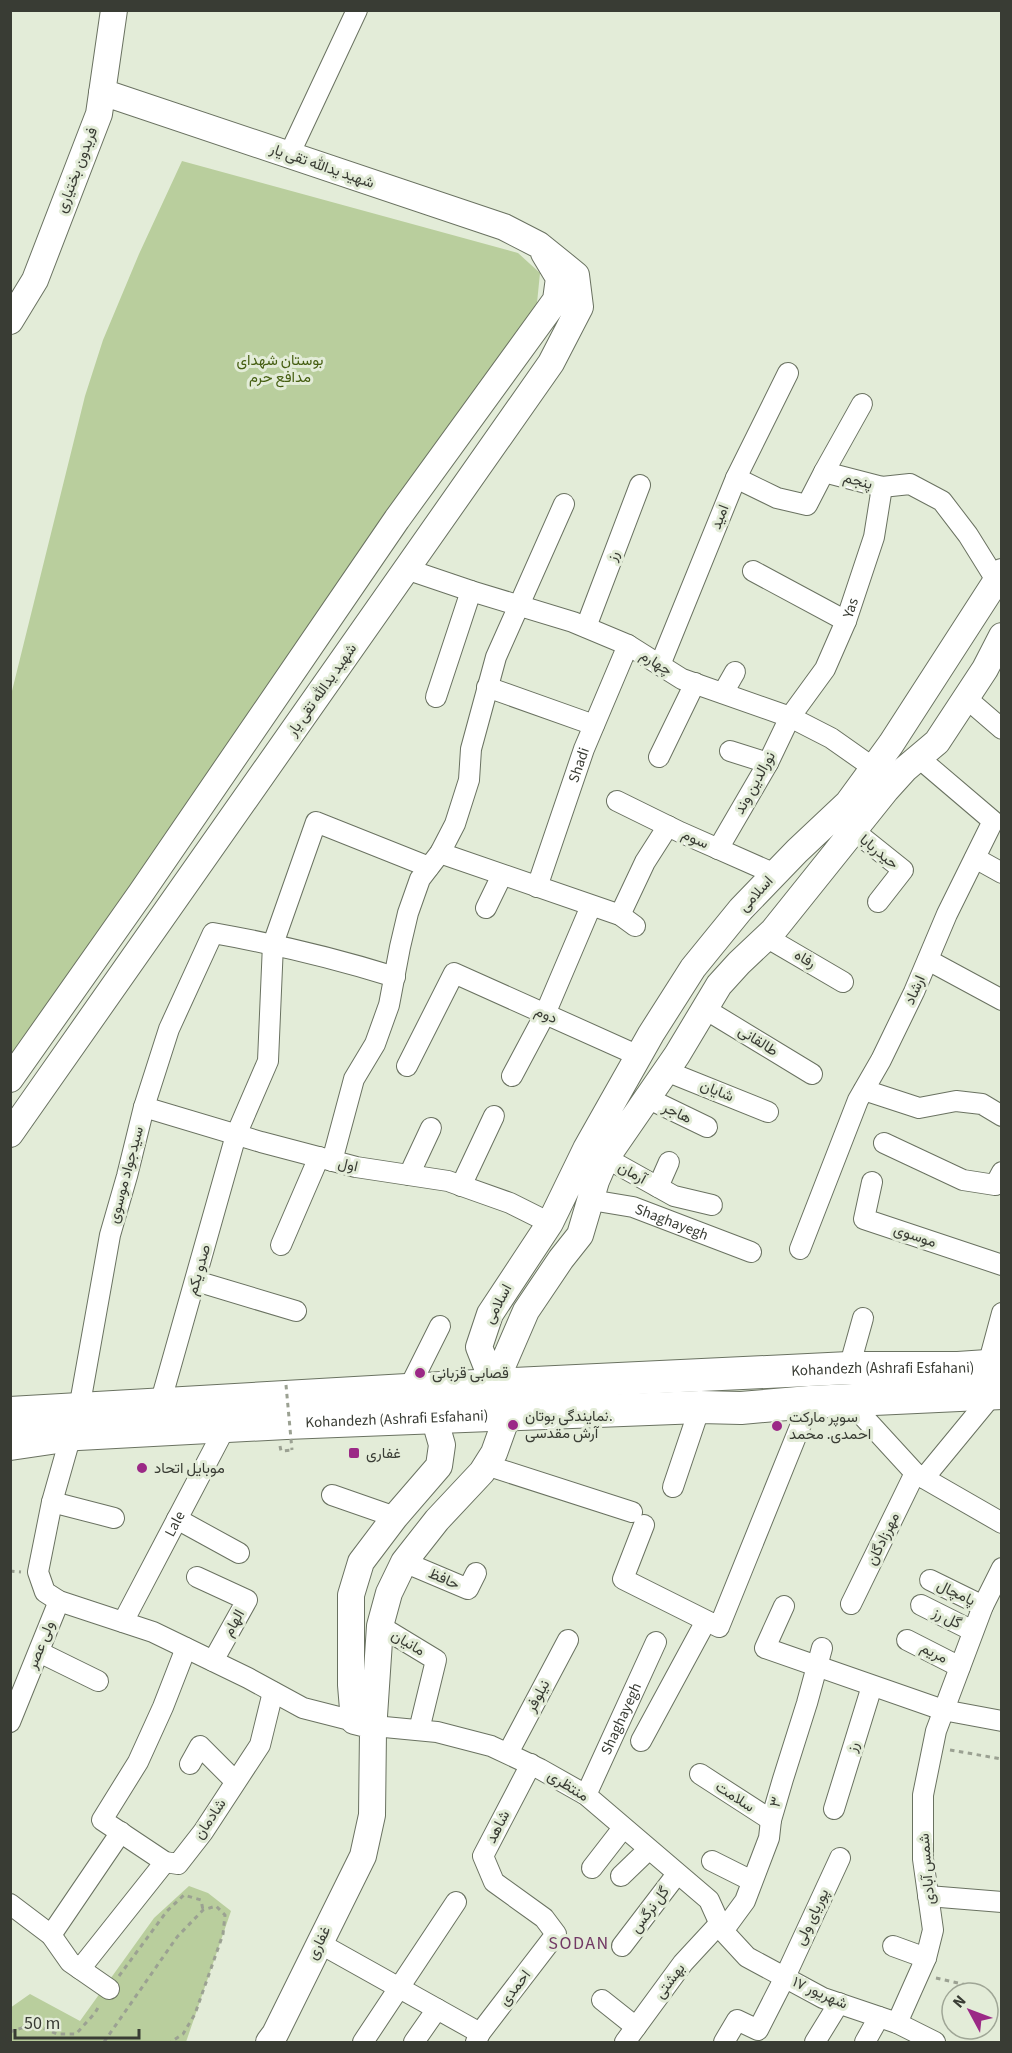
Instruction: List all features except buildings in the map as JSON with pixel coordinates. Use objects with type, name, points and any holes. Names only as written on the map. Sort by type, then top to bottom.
[{"type":"main road","name":"Kohandezh (Ashrafi Esfahani)","points":[[10,1444],[75,1422],[160,1404],[849,1368],[989,1377]]},
{"type":"main road","points":[[741,1408],[820,1390],[824,1381],[800,1370]]},
{"type":"main road","name":"Kohandezh (Ashrafi Esfahani)","points":[[10,1413],[75,1422],[226,1426],[700,1407],[741,1408],[845,1401],[989,1377]]},
{"type":"main road","points":[[845,1401],[841,1393],[848,1390],[989,1377]]},
{"type":"street","name":"فریدون بختیاری","points":[[10,321],[35,280],[99,114],[114,10]]},
{"type":"street","points":[[289,155],[357,10]]},
{"type":"street","name":"شهید یدالله تقی یار","points":[[10,1134],[551,363],[580,307],[576,275],[539,245],[504,227],[102,92]]},
{"type":"street","points":[[10,1079],[148,883],[397,519],[556,300],[559,278],[539,245]]},
{"type":"street","name":"امید","points":[[660,665],[736,478],[788,373]]},
{"type":"street","points":[[824,472],[862,404]]},
{"type":"street","name":"پنجم","points":[[736,478],[777,498],[807,505],[824,472],[882,487],[910,484],[942,501],[999,576]]},
{"type":"street","name":"رز","points":[[585,627],[640,485]]},
{"type":"street","name":"Yas","points":[[790,717],[825,669],[846,621],[873,537],[882,487]]},
{"type":"street","points":[[281,1245],[325,1159],[354,1079],[375,1044],[389,1005],[408,913],[420,879],[435,860],[455,824],[469,780],[471,749],[496,657],[564,504]]},
{"type":"street","name":"چهارم","points":[[406,569],[519,604],[628,645],[682,679],[790,717],[831,738],[884,775]]},
{"type":"street","points":[[753,571],[846,621]]},
{"type":"street","name":"اسلامی","points":[[494,1385],[526,1311],[580,1235],[596,1181],[606,1158],[666,1071],[719,985],[766,937],[853,830],[884,775],[891,744],[999,576]]},
{"type":"street","points":[[436,697],[471,591]]},
{"type":"street","name":"اسلامی","points":[[494,1385],[479,1347],[490,1314],[550,1223],[586,1149],[693,968],[741,909],[848,803],[884,775],[919,758],[937,742],[986,669],[1002,636]]},
{"type":"street","name":"Shadi","points":[[537,887],[584,749],[628,645]]},
{"type":"street","points":[[723,693],[735,672]]},
{"type":"street","points":[[659,758],[695,683]]},
{"type":"street","points":[[488,687],[594,725]]},
{"type":"street","points":[[966,698],[1002,729]]},
{"type":"street","name":"نورالدین وند","points":[[718,849],[768,762],[790,717]]},
{"type":"street","points":[[730,751],[768,762]]},
{"type":"street","name":"ارشاد","points":[[800,1249],[858,1100],[886,1050],[947,914],[993,821],[919,758]]},
{"type":"street","name":"سوم","points":[[617,801],[775,874]]},
{"type":"street","name":"صدو یکم","points":[[160,1404],[236,1135],[268,1061],[273,944],[315,822],[435,860]]},
{"type":"street","points":[[435,860],[502,875],[627,921],[645,862],[668,826]]},
{"type":"street","name":"حیدربابا","points":[[853,830],[903,870],[878,902]]},
{"type":"street","points":[[975,858],[1002,873]]},
{"type":"street","points":[[486,908],[502,875]]},
{"type":"street","points":[[512,1076],[545,1014],[591,906]]},
{"type":"street","name":"سیدجواد موسوی","points":[[59,1601],[45,1592],[38,1572],[52,1502],[75,1422],[110,1234],[144,1107],[169,1029],[213,933],[273,944]]},
{"type":"street","name":"رفاه","points":[[766,937],[843,982]]},
{"type":"street","points":[[273,944],[395,977]]},
{"type":"street","points":[[928,960],[1002,1000]]},
{"type":"street","name":"دوم","points":[[407,1066],[454,973],[639,1056]]},
{"type":"street","name":"طالقانی","points":[[705,1009],[812,1074]]},
{"type":"street","name":"شایان","points":[[666,1071],[768,1112]]},
{"type":"street","points":[[864,1090],[919,1108],[956,1101],[982,1104],[1002,1116]]},
{"type":"street","name":"هاجر","points":[[647,1098],[707,1127]]},
{"type":"street","name":"اول","points":[[144,1107],[236,1135],[356,1167],[448,1181],[510,1203],[550,1223]]},
{"type":"street","points":[[461,1186],[494,1116]]},
{"type":"street","points":[[409,1175],[431,1128]]},
{"type":"street","points":[[884,1143],[963,1180],[995,1185],[1002,1172]]},
{"type":"street","name":"آرمان","points":[[606,1158],[674,1196],[712,1205]]},
{"type":"street","name":"آرمان","points":[[658,1187],[669,1162]]},
{"type":"street","name":"موسوی","points":[[872,1182],[864,1219],[1002,1265]]},
{"type":"street","name":"Shaghayegh","points":[[591,1200],[633,1207],[751,1252]]},
{"type":"street","points":[[196,1281],[296,1311]]},
{"type":"street","points":[[920,1476],[989,1377],[1002,1313]]},
{"type":"street","points":[[849,1368],[863,1318]]},
{"type":"street","points":[[408,1390],[440,1326]]},
{"type":"street","points":[[845,1401],[920,1476],[1002,1523]]},
{"type":"street","points":[[486,1465],[638,1518],[623,1579],[719,1627],[810,1402]]},
{"type":"street","points":[[673,1487],[700,1407]]},
{"type":"street","name":"غفاری","points":[[364,1723],[380,1626],[389,1593],[404,1562],[437,1520],[482,1472],[494,1453],[508,1414]]},
{"type":"street","name":"غفاری","points":[[269,2043],[363,1856],[372,1815],[364,1723],[351,1684],[351,1595],[361,1562],[395,1517],[439,1466],[442,1445],[434,1418]]},
{"type":"street","name":"Lale","points":[[123,1622],[226,1426]]},
{"type":"street","name":"مهرزادگان","points":[[851,1604],[920,1476]]},
{"type":"street","points":[[332,1495],[395,1517]]},
{"type":"street","points":[[52,1502],[114,1518]]},
{"type":"street","points":[[177,1519],[239,1553]]},
{"type":"street","name":"حافظ","points":[[404,1562],[468,1589],[476,1574]]},
{"type":"street","name":"شمس آبادی","points":[[865,2043],[899,2028],[933,1930],[923,1859],[923,1795],[936,1731],[973,1630],[990,1605],[1001,1570]]},
{"type":"street","name":"الهام","points":[[197,1577],[246,1600],[213,1661]]},
{"type":"street","name":"پامچال","points":[[930,1580],[990,1605]]},
{"type":"street","name":"منتظری","points":[[59,1601],[153,1632],[303,1708],[364,1723],[437,1731],[491,1746],[531,1764],[586,1796],[709,1900],[721,1927]]},
{"type":"street","name":"ولی عصر","points":[[10,1722],[18,1680],[39,1652],[59,1601]]},
{"type":"street","name":"گل رز","points":[[921,1605],[973,1630]]},
{"type":"street","points":[[784,1606],[765,1648],[944,1710],[1002,1721]]},
{"type":"street","points":[[641,1741],[706,1621]]},
{"type":"street","name":"مانیان","points":[[380,1626],[436,1660],[419,1730]]},
{"type":"street","name":"نیلوفر","points":[[508,1753],[568,1640]]},
{"type":"street","name":"مریم","points":[[907,1640],[960,1667]]},
{"type":"street","name":"Shaghayegh","points":[[586,1796],[656,1642]]},
{"type":"street","points":[[81,1969],[165,1862],[102,1820],[138,1762],[186,1648]]},
{"type":"street","name":"۳","points":[[721,1927],[745,1901],[769,1838],[771,1821],[822,1648]]},
{"type":"street","points":[[39,1652],[98,1682]]},
{"type":"street","name":"رز","points":[[834,1809],[872,1686]]},
{"type":"street","name":"شادمان","points":[[165,1862],[178,1864],[204,1832],[260,1745],[273,1692]]},
{"type":"street","points":[[190,1764],[200,1746],[235,1781]]},
{"type":"street","name":"شاهد","points":[[531,1764],[483,1856],[494,1882],[544,1918],[556,1934]]},
{"type":"street","name":"سلامت","points":[[700,1774],[771,1821]]},
{"type":"street","points":[[592,1868],[623,1828]]},
{"type":"street","points":[[51,1935],[121,1832]]},
{"type":"street","points":[[621,1876],[648,1850]]},
{"type":"street","name":"پوریای ولی","points":[[724,2043],[737,2020],[758,2030],[840,1858]]},
{"type":"street","points":[[712,1861],[752,1881]]},
{"type":"street","name":"گل نرگس","points":[[622,1946],[677,1874]]},
{"type":"street","points":[[928,1896],[1002,1902]]},
{"type":"street","points":[[363,2043],[456,1902]]},
{"type":"street","points":[[10,1904],[51,1935],[70,1962],[109,1989]]},
{"type":"street","name":"۱۷ شهریور","points":[[721,1927],[747,1957],[823,1998],[935,2043]]},
{"type":"street","name":"بهشتی","points":[[631,2035],[682,1963],[721,1927]]},
{"type":"street","name":"احمدی","points":[[478,2038],[556,1934]]},
{"type":"street","points":[[319,1943],[437,2009],[478,2038]]},
{"type":"street","points":[[893,1946],[922,1966]]},
{"type":"street","points":[[602,2000],[631,2035]]},
{"type":"street","points":[[815,2043],[839,2003]]},
{"type":"street","points":[[414,2043],[437,2009]]},
{"type":"path","points":[[281,1451],[292,1450],[286,1384]]},
{"type":"path","points":[[932,1748],[1002,1759]]},
{"type":"path","points":[[104,2043],[177,1937],[203,1910],[216,1906],[225,1916],[223,1934],[195,2014],[183,2034],[171,2043]]},
{"type":"path","points":[[922,1966],[962,1981]]},
{"type":"green space","name":"بوستان شهدای مدافع حرم","points":[[182,161],[518,253],[540,273],[537,303],[11,1057],[11,695],[85,396],[103,340]]},
{"type":"green space","points":[[189,1886],[208,1893],[231,1911],[186,2042],[11,2042],[10,2008],[30,1994],[80,2021],[154,1918]]},
{"type":"place","name":"قصابی قربانی","points":[[420,1373]]},
{"type":"place","name":"نمایندگی بوتان. آرش مقدسی","points":[[513,1425]]},
{"type":"place","name":"سوپر مارکت احمدی. محمد","points":[[777,1426]]},
{"type":"place","name":"غفاری","points":[[354,1453]]},
{"type":"place","name":"موبایل اتحاد","points":[[142,1468]]},
{"type":"district","name":"SODAN","points":[[579,1943]]}]
